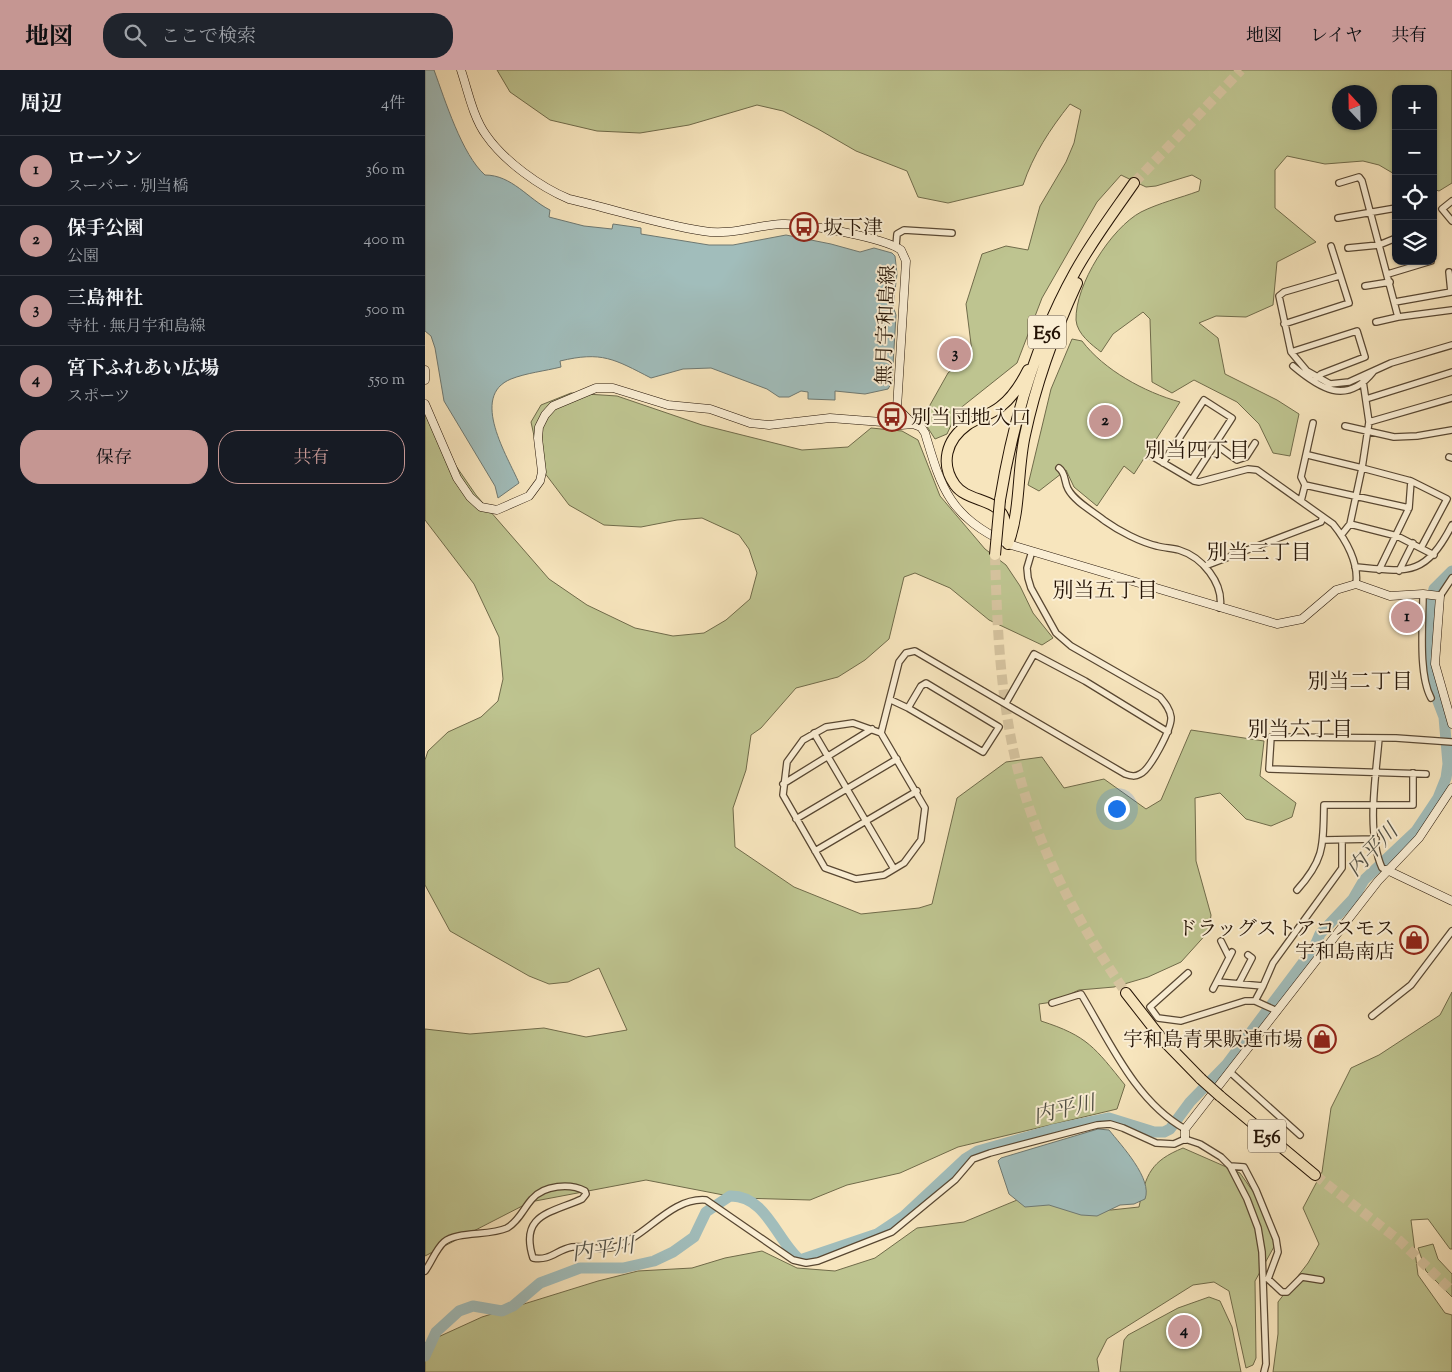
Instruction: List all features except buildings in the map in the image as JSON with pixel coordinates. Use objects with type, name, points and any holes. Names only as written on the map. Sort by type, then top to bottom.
[{"type":"highway","name":"E56","points":[[995,555],[1000,500],[1018,414],[1045,336],[1075,273],[1104,225],[1134,183]]},
{"type":"highway","points":[[1008,544],[1013,527],[1025,434],[1047,357],[1071,297],[1104,225]]},
{"type":"highway","points":[[1008,544],[1004,518],[999,510],[971,498],[957,488],[950,478],[946,455],[949,444],[957,433],[968,424],[999,408],[1012,397],[1045,336]]},
{"type":"highway","name":"E56","points":[[1127,993],[1162,1039],[1201,1079],[1315,1175]]},
{"type":"street","name":"無月宇和島線","points":[[461,70],[485,135],[528,176],[549,191],[569,199],[703,231],[728,232],[793,224],[860,236],[896,246],[901,250],[906,261],[897,408],[887,420]]},
{"type":"street","points":[[1339,183],[1359,178],[1362,180],[1398,317]]},
{"type":"street","points":[[1452,202],[1442,209],[1452,221]]},
{"type":"street","points":[[1338,218],[1392,209]]},
{"type":"street","points":[[896,246],[897,234],[904,230],[952,233]]},
{"type":"street","points":[[1349,248],[1379,245],[1392,240]]},
{"type":"street","points":[[1284,324],[1349,303],[1331,246]]},
{"type":"street","points":[[1388,274],[1420,265]]},
{"type":"street","points":[[1395,302],[1451,292],[1449,272]]},
{"type":"street","points":[[1339,276],[1284,292],[1279,296],[1291,352],[1299,364],[1316,378],[1323,382],[1338,384],[1359,377],[1376,368],[1452,345]]},
{"type":"street","points":[[1365,286],[1389,282]]},
{"type":"street","points":[[1376,322],[1398,317],[1452,310]]},
{"type":"street","points":[[1291,352],[1357,331],[1365,357],[1321,374],[1316,378]]},
{"type":"street","points":[[1293,366],[1309,380],[1330,391],[1349,388],[1363,382],[1376,368]]},
{"type":"street","points":[[425,370],[425,380]]},
{"type":"street","points":[[1366,399],[1452,372]]},
{"type":"street","points":[[1342,534],[1350,524],[1369,430],[1363,382]]},
{"type":"street","points":[[425,404],[457,478],[470,497],[481,507],[497,510],[529,496],[540,481],[542,472],[538,438],[539,427],[545,415],[553,406],[595,388],[613,388],[668,405],[710,409],[751,423],[769,425],[831,418],[864,422],[887,420],[901,425],[913,424]]},
{"type":"street","points":[[1369,422],[1452,398]]},
{"type":"street","points":[[1163,463],[1204,400],[1232,418],[1193,478],[1194,481]]},
{"type":"street","points":[[897,408],[913,424],[921,428],[925,434],[941,484],[954,506],[990,536],[1008,544],[1268,622],[1289,622],[1311,613],[1336,590],[1356,584],[1390,596],[1425,594],[1438,596]]},
{"type":"street","points":[[1301,501],[1305,485],[1301,477],[1308,455],[1313,423]]},
{"type":"street","points":[[1345,426],[1404,437],[1452,430]]},
{"type":"street","points":[[1215,444],[1237,460],[1246,457],[1255,443]]},
{"type":"street","points":[[1150,455],[1194,481],[1199,482],[1248,469],[1257,470],[1323,516],[1342,534],[1355,567],[1356,584]]},
{"type":"street","points":[[1308,455],[1411,481],[1447,499],[1422,546]]},
{"type":"street","points":[[1059,468],[1063,471],[1071,493],[1110,524],[1155,546],[1191,555],[1205,566],[1221,598],[1220,608]]},
{"type":"street","points":[[1379,570],[1409,508],[1411,481]]},
{"type":"street","points":[[1305,485],[1409,508]]},
{"type":"street","points":[[1205,566],[1321,522],[1323,516]]},
{"type":"street","points":[[1350,524],[1397,536],[1422,546],[1434,554]]},
{"type":"street","points":[[1355,567],[1399,571],[1417,567],[1434,554],[1452,525]]},
{"type":"street","points":[[1399,571],[1413,542]]},
{"type":"street","points":[[881,733],[901,657],[906,653],[915,651],[1125,774],[1134,776],[1144,772],[1168,732],[1171,715],[1168,706],[1160,697],[1071,646],[1056,633],[1031,588],[1027,568],[1032,551]]},
{"type":"street","points":[[1452,578],[1438,596],[1435,664],[1452,724]]},
{"type":"street","points":[[1425,594],[1423,668],[1427,692],[1431,698]]},
{"type":"street","points":[[1006,703],[1034,654],[1085,681],[1168,732]]},
{"type":"street","points":[[891,700],[909,708],[983,752],[999,727],[926,683],[921,686],[909,708]]},
{"type":"street","points":[[853,723],[872,729],[881,733],[917,791],[925,808],[921,840],[904,863],[884,875],[857,879],[825,868],[783,795],[783,784],[787,762],[803,740],[814,733],[826,727],[853,723]]},
{"type":"street","points":[[783,784],[872,729]]},
{"type":"street","points":[[814,733],[894,869]]},
{"type":"street","points":[[1426,774],[1269,769],[1271,737],[1379,738],[1440,743],[1451,742]]},
{"type":"street","points":[[1379,738],[1374,806],[1378,859],[1385,869],[1452,902]]},
{"type":"street","points":[[796,819],[897,759]]},
{"type":"street","points":[[1297,890],[1310,876],[1320,858],[1323,840],[1323,805],[1413,805],[1413,773]]},
{"type":"street","points":[[1183,1128],[1230,1072],[1274,1009],[1385,869],[1419,838],[1452,788]]},
{"type":"street","points":[[815,851],[917,791]]},
{"type":"street","points":[[1323,840],[1376,839]]},
{"type":"street","points":[[1258,1003],[1273,963],[1342,868],[1342,840]]},
{"type":"street","points":[[1372,1016],[1411,985],[1452,930]]},
{"type":"street","points":[[1213,989],[1231,955],[1221,941]]},
{"type":"street","points":[[1239,983],[1252,958],[1248,955]]},
{"type":"street","points":[[1188,973],[1149,1007],[1158,1018],[1181,1021],[1245,1001],[1258,1003],[1274,1009]]},
{"type":"street","points":[[1218,982],[1263,986]]},
{"type":"street","points":[[1051,1002],[1081,994],[1135,1083],[1159,1109],[1183,1128],[1185,1139]]},
{"type":"street","points":[[1230,1072],[1300,1135]]},
{"type":"street","points":[[425,1271],[444,1242],[457,1237],[501,1230],[519,1218],[533,1198],[543,1192],[571,1185],[585,1191],[585,1194],[582,1199],[539,1216],[534,1222],[530,1237],[533,1258],[543,1260],[573,1247],[602,1250],[617,1246],[630,1241],[690,1201],[705,1200],[793,1260],[806,1263],[878,1239],[892,1232],[955,1180],[973,1159],[1097,1125],[1109,1124],[1123,1128],[1156,1143],[1174,1144],[1185,1139],[1200,1144],[1221,1157],[1230,1166],[1247,1199],[1258,1228],[1262,1252],[1266,1364],[1264,1372]]},
{"type":"street","points":[[1230,1166],[1244,1167],[1276,1238],[1278,1252],[1268,1280],[1282,1292],[1287,1292],[1301,1278],[1321,1280]]},
{"type":"green space","points":[[497,70],[1452,70],[1452,183],[1437,190],[1437,85],[1392,85],[1392,173],[1379,165],[1363,161],[1325,164],[1287,156],[1275,170],[1275,208],[1316,242],[1277,262],[1273,305],[1246,317],[1216,316],[1199,323],[1218,338],[1225,374],[1277,400],[1299,414],[1290,456],[1273,453],[1259,424],[1237,402],[1194,380],[1172,393],[1152,382],[1150,319],[1143,312],[1113,334],[1101,352],[1086,339],[1077,325],[1077,306],[1082,291],[1088,275],[1107,244],[1118,231],[1141,212],[1199,191],[1201,180],[1192,175],[1156,186],[1146,187],[1121,175],[1097,202],[1042,298],[1017,363],[958,410],[947,434],[935,439],[926,425],[930,405],[948,373],[972,352],[966,304],[982,254],[1006,246],[1028,250],[1040,206],[1066,162],[1074,143],[1081,110],[1070,104],[1063,113],[1037,153],[1023,185],[948,203],[918,197],[907,171],[856,151],[783,111],[757,105],[689,125],[640,133],[597,131],[550,120],[510,92]]},
{"type":"green space","points":[[1072,339],[1082,341],[1091,352],[1126,379],[1166,398],[1180,402],[1134,474],[1124,466],[1097,506],[1074,487],[1066,470],[1039,491],[1028,485],[1051,389]]},
{"type":"green space","points":[[571,393],[617,396],[702,425],[802,450],[848,447],[871,428],[902,431],[918,440],[940,496],[985,549],[1006,565],[1020,586],[1033,613],[1053,638],[1042,645],[989,620],[950,588],[915,573],[904,577],[889,639],[865,660],[838,677],[796,688],[761,728],[751,735],[746,770],[733,808],[735,847],[794,887],[861,914],[919,908],[932,904],[957,798],[1006,762],[1042,757],[1064,788],[1104,779],[1146,809],[1161,800],[1191,730],[1264,741],[1260,776],[1296,803],[1292,817],[1271,826],[1246,819],[1220,793],[1195,798],[1196,861],[1211,915],[1209,931],[1181,962],[1148,977],[1114,987],[1079,990],[1053,1002],[1039,1004],[1041,1021],[1070,1032],[1080,1038],[1098,1052],[1125,1085],[1117,1109],[958,1147],[900,1173],[847,1185],[810,1200],[739,1198],[646,1180],[530,1202],[425,1256],[425,1029],[470,1034],[544,1028],[586,1037],[627,1030],[599,968],[568,982],[549,984],[529,976],[450,931],[425,885],[425,760],[428,751],[448,732],[481,717],[498,701],[503,679],[499,637],[474,584],[425,520],[425,404],[456,466],[476,495],[549,579],[587,605],[635,628],[673,636],[704,633],[726,620],[750,599],[757,573],[749,549],[739,535],[702,518],[677,520],[641,527],[604,525],[569,505],[541,468],[531,422],[541,405]]},
{"type":"green space","points":[[1452,992],[1452,1249],[1450,1249],[1428,1219],[1411,1220],[1418,1275],[1445,1313],[1452,1315],[1452,1372],[1273,1372],[1278,1334],[1278,1302],[1308,1263],[1319,1244],[1303,1208],[1322,1172],[1331,1108],[1351,1068],[1379,1055],[1440,1015]]},
{"type":"green space","points":[[1183,1148],[1240,1173],[1268,1213],[1275,1245],[1255,1281],[1256,1358],[1253,1365],[1246,1368],[1229,1291],[1214,1282],[1193,1285],[1107,1339],[1097,1359],[1099,1372],[425,1372],[425,1343],[482,1317],[598,1281],[638,1271],[692,1268],[725,1258],[762,1251],[797,1268],[835,1271],[875,1258],[917,1228],[964,1222],[1022,1198],[1111,1210],[1139,1207],[1144,1186],[1152,1170],[1164,1158]]},
{"type":"green space","points":[[1433,1244],[1438,1259],[1452,1274],[1452,1297],[1426,1271],[1418,1248]]},
{"type":"green space","points":[[1209,1297],[1220,1301],[1232,1327],[1241,1372],[1120,1372],[1124,1340],[1128,1335],[1178,1308]]},
{"type":"water","points":[[425,70],[434,70],[455,126],[477,166],[485,175],[495,176],[512,183],[550,210],[549,217],[584,226],[612,229],[613,224],[641,228],[641,234],[709,245],[733,245],[786,235],[860,252],[874,248],[892,253],[895,256],[897,274],[893,306],[896,315],[892,382],[888,389],[865,394],[835,391],[835,400],[808,399],[808,392],[801,391],[789,397],[779,397],[767,389],[711,368],[683,369],[651,378],[617,362],[597,357],[560,361],[561,367],[511,379],[499,387],[493,399],[492,413],[495,428],[519,483],[498,498],[495,486],[444,401],[435,348],[431,336],[425,331]]},
{"type":"water","points":[[1098,1129],[1109,1130],[1128,1153],[1144,1182],[1145,1199],[1134,1204],[1120,1205],[1097,1216],[1081,1215],[1049,1205],[1025,1207],[1009,1194],[998,1161],[1001,1158]]},
{"type":"waterway","name":"内平川","points":[[425,1356],[436,1332],[459,1311],[473,1306],[502,1311],[513,1306],[540,1283],[580,1268],[623,1268],[654,1261],[673,1252],[694,1237],[706,1212],[730,1196],[742,1198],[753,1203],[762,1211],[784,1242],[800,1260],[877,1234],[904,1216],[965,1159],[978,1151],[1052,1130],[1109,1118],[1154,1132],[1164,1132],[1170,1129],[1190,1102],[1227,1064],[1314,948],[1320,934],[1353,899],[1364,880],[1416,831],[1438,798],[1446,778],[1448,764],[1444,717],[1431,683],[1428,665],[1430,608],[1434,589],[1452,571]]},
{"type":"tunnel","points":[[1134,183],[1241,70]]},
{"type":"tunnel","points":[[995,555],[998,633],[1006,711],[1016,762],[1025,793],[1047,854],[1075,911],[1126,993]]},
{"type":"tunnel","points":[[1315,1175],[1400,1241],[1452,1291]]},
{"type":"place","name":"坂下津","points":[[804,227]]},
{"type":"place","name":"三島神社","points":[[955,354]]},
{"type":"place","name":"別当団地入口","points":[[892,417]]},
{"type":"place","name":"保手公園","points":[[1105,421]]},
{"type":"place","name":"ローソン","points":[[1407,617]]},
{"type":"place","name":"ドラッグストアコスモス 宇和島南店","points":[[1414,940]]},
{"type":"place","name":"宇和島青果販連市場","points":[[1322,1039]]},
{"type":"place","name":"宮下ふれあい広場","points":[[1184,1331]]},
{"type":"district","name":"別当四丁目","points":[[1197,450]]},
{"type":"district","name":"別当三丁目","points":[[1259,552]]},
{"type":"district","name":"別当五丁目","points":[[1105,590]]},
{"type":"district","name":"別当二丁目","points":[[1360,681]]},
{"type":"district","name":"別当六丁目","points":[[1300,729]]}]
